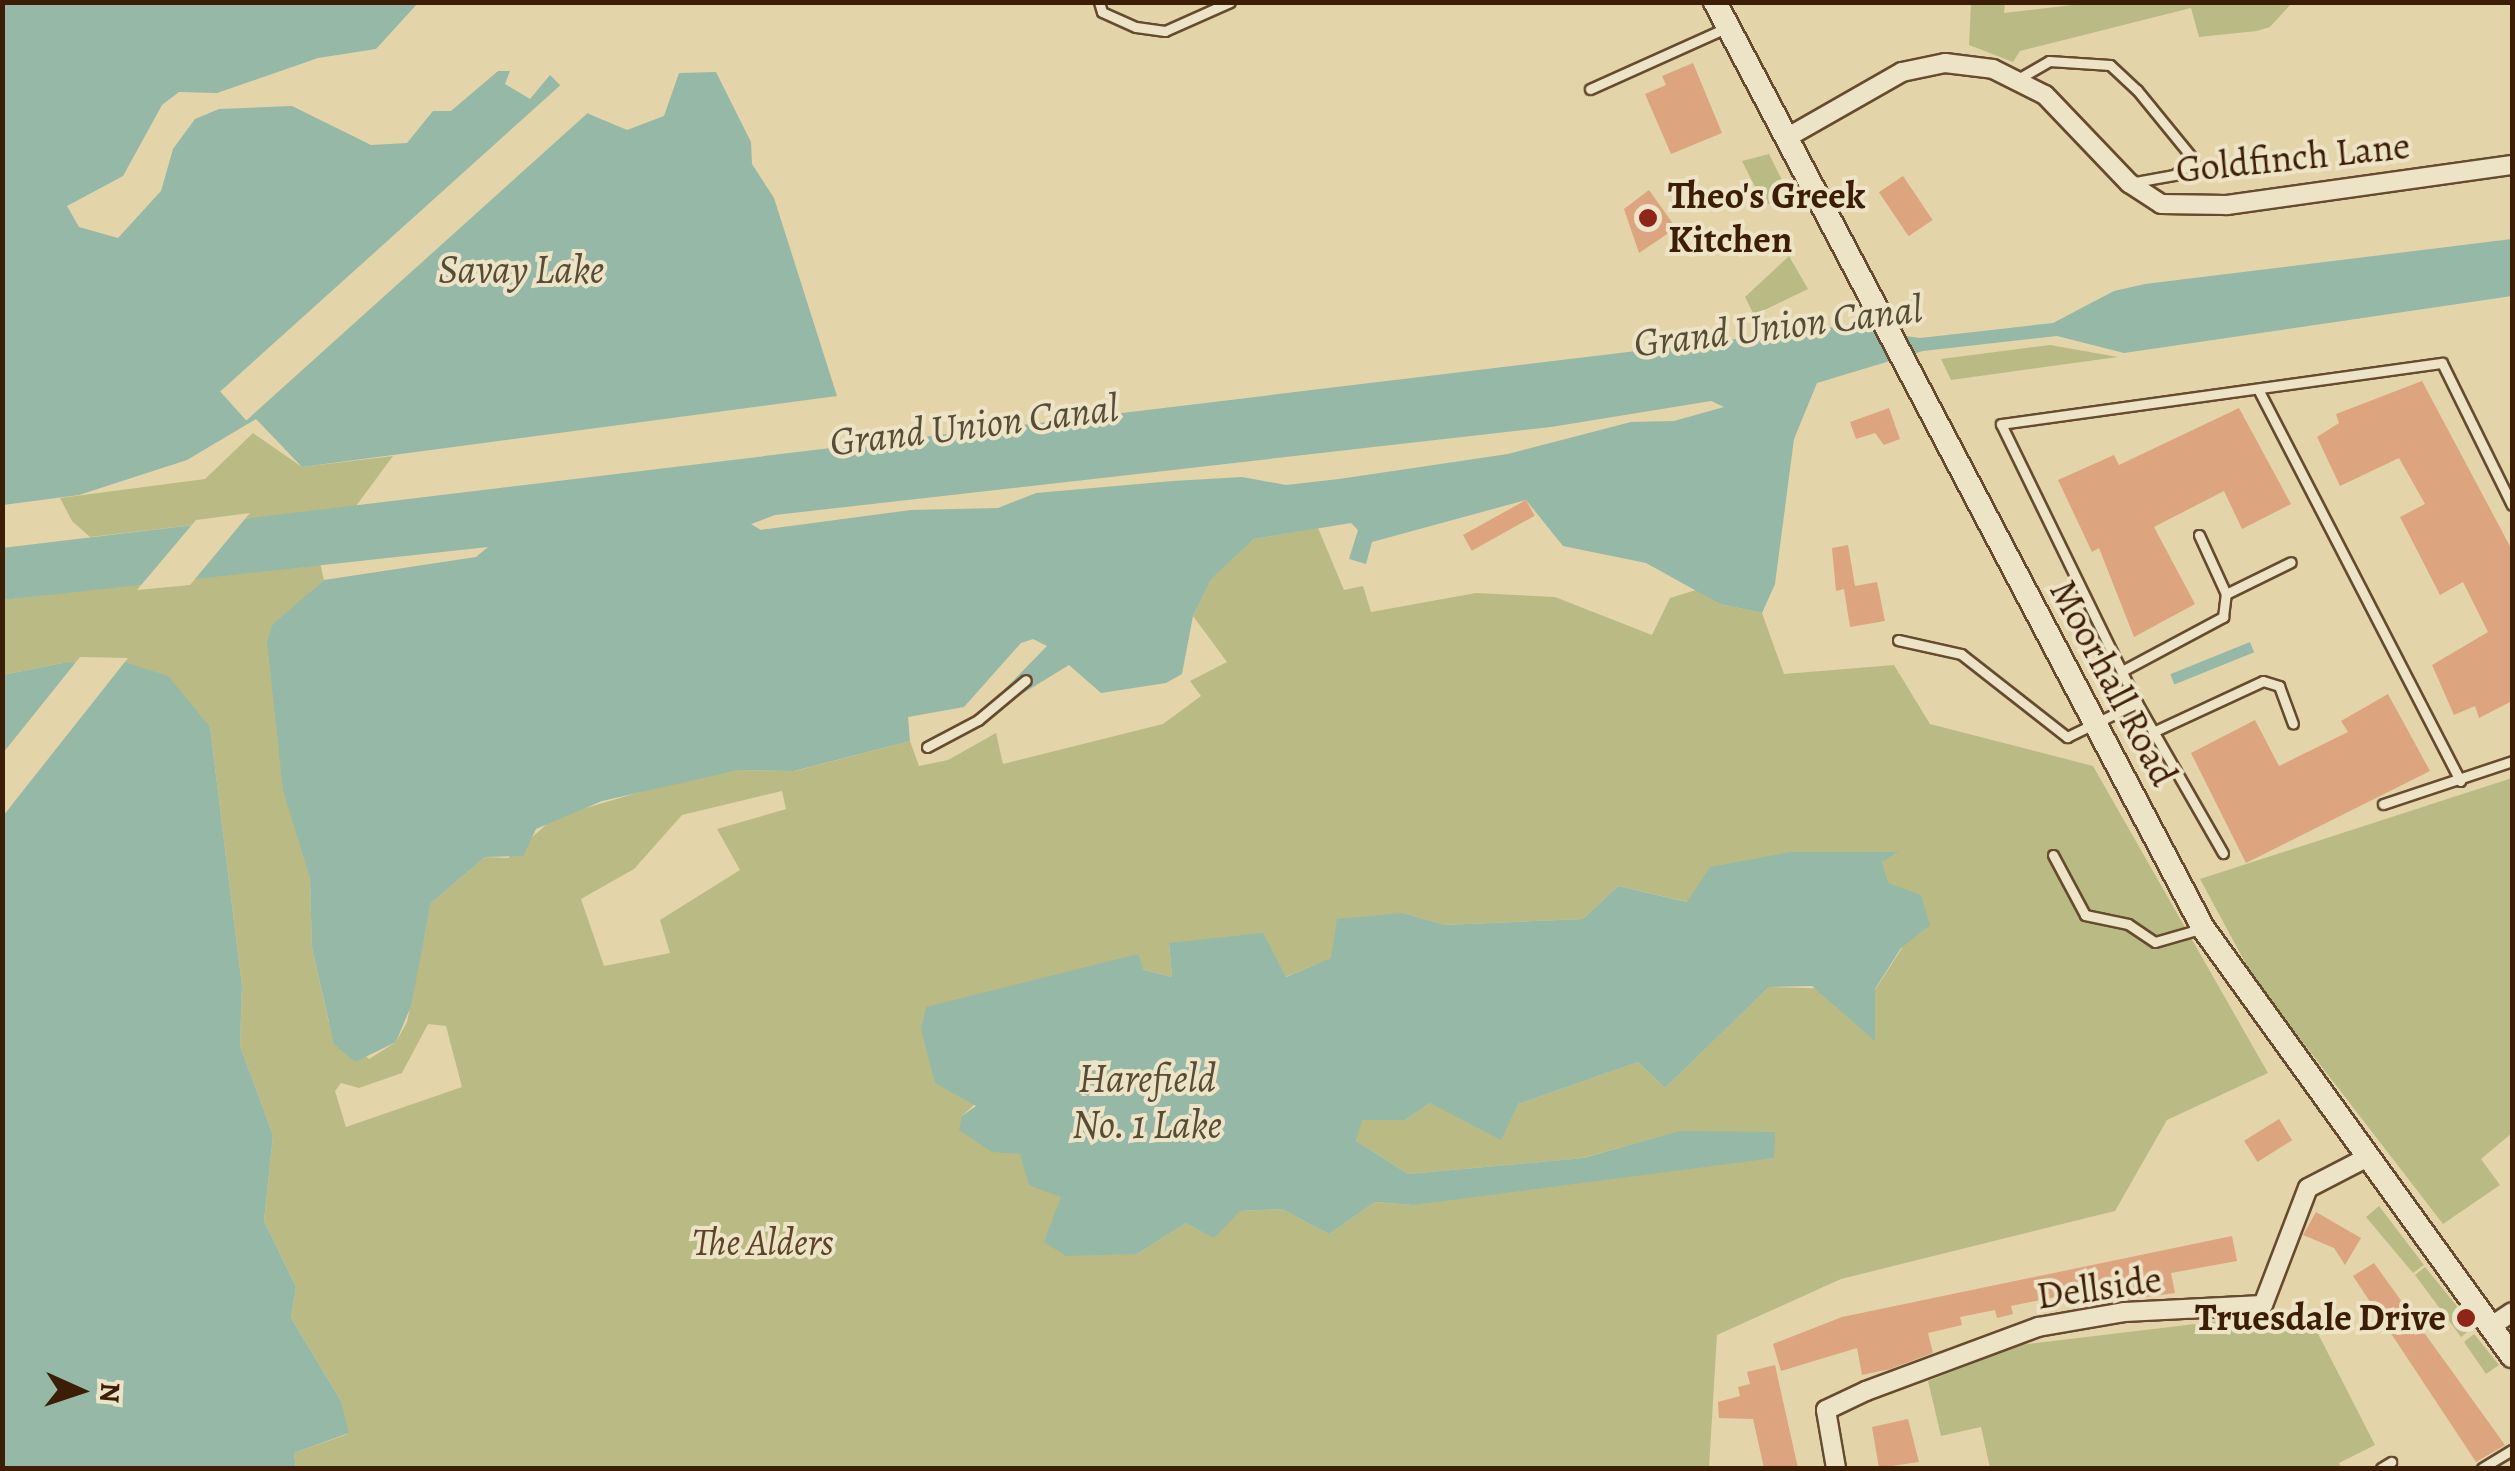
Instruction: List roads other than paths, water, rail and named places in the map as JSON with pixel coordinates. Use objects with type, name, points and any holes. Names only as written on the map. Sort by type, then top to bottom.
[{"type":"street","name":"Moorhall Road","points":[[1715,2],[1879,307],[1918,390],[2202,928],[2512,1356]]},
{"type":"street","name":"Goldfinch Lane","points":[[1788,137],[1879,84],[1929,64],[1966,64],[2018,79],[2064,113],[2129,183],[2160,204],[2196,207],[2512,165]]},
{"type":"street","name":"Dellside","points":[[1836,1468],[1826,1410],[2038,1326],[2124,1312],[2263,1304],[2308,1188],[2368,1156]]},
{"type":"street","points":[[2492,1325],[2512,1312]]},
{"type":"lane","points":[[1099,2],[1102,12],[1136,27],[1165,30],[1230,2]]},
{"type":"lane","points":[[1590,89],[1728,27]]},
{"type":"lane","points":[[2018,79],[2049,61],[2110,65],[2138,90],[2194,160],[2174,174],[2129,183]]},
{"type":"lane","points":[[2222,853],[2137,703],[2001,424],[2442,363],[2512,504]]},
{"type":"lane","points":[[2258,388],[2460,782]]},
{"type":"lane","points":[[2122,671],[2223,616],[2226,594],[2199,534]]},
{"type":"lane","points":[[2226,594],[2291,562]]},
{"type":"lane","points":[[1898,640],[1961,654],[2066,736],[2095,726],[2137,703]]},
{"type":"lane","points":[[927,747],[989,712],[1026,680]]},
{"type":"lane","points":[[2153,732],[2263,681],[2279,686],[2293,724]]},
{"type":"lane","points":[[2383,804],[2460,782],[2512,761]]},
{"type":"lane","points":[[2054,856],[2085,915],[2128,924],[2155,942],[2202,928]]},
{"type":"lane","points":[[2482,1468],[2512,1450]]},
{"type":"lane","points":[[2381,1468],[2391,1462]]},
{"type":"water","name":"Savay Lake","points":[[2,3],[418,3],[376,49],[318,58],[217,93],[179,92],[162,105],[123,176],[67,206],[79,227],[118,238],[161,191],[173,149],[195,119],[219,109],[292,106],[371,145],[407,143],[433,111],[451,111],[498,71],[510,71],[505,84],[530,99],[550,75],[589,114],[627,130],[664,116],[679,73],[716,72],[751,142],[752,164],[774,198],[837,396],[302,467],[256,419],[187,460],[79,495],[3,505]]},
{"type":"water","points":[[2512,239],[2512,296],[2124,353],[2057,336],[1923,351],[1817,383],[1794,439],[1775,584],[1762,613],[1720,604],[1646,563],[1563,546],[1526,500],[1372,542],[1366,564],[1349,559],[1358,530],[1351,523],[1254,539],[1211,579],[1193,616],[1182,674],[1166,683],[1101,693],[1069,665],[1012,700],[1002,692],[1047,646],[1033,639],[1021,643],[964,707],[908,717],[910,741],[794,771],[738,770],[602,801],[536,829],[523,856],[485,857],[431,903],[411,1006],[396,1042],[355,1062],[334,1044],[312,948],[310,878],[283,790],[267,641],[273,624],[324,580],[476,557],[488,547],[3,600],[2,548],[1835,327],[1920,338],[2053,323],[2114,291]],"holes":[[[1711,401],[1724,407],[1674,421],[1631,422],[1508,454],[1339,479],[1286,485],[1242,477],[1173,481],[1036,493],[998,508],[911,510],[761,530],[751,524],[775,515],[1551,427]]]},
{"type":"water","points":[[2250,642],[2254,652],[2174,684],[2170,674]]},
{"type":"water","points":[[121,661],[168,676],[210,727],[242,986],[240,1046],[273,1135],[264,1221],[296,1287],[291,1318],[341,1401],[349,1433],[294,1453],[296,1468],[3,1468],[3,675],[63,663]]},
{"type":"water","name":"Harefield No. 1 Lake","points":[[1790,852],[1898,852],[1882,862],[1888,883],[1921,895],[1930,925],[1901,948],[1875,989],[1875,1041],[1812,986],[1769,987],[1665,1088],[1638,1062],[1518,1104],[1501,1140],[1430,1103],[1405,1120],[1362,1120],[1356,1141],[1408,1174],[1584,1158],[1680,1131],[1775,1132],[1774,1158],[1413,1205],[1375,1202],[1329,1234],[1282,1209],[1240,1211],[1214,1238],[1186,1223],[1137,1254],[1066,1256],[1044,1242],[1061,1197],[1029,1185],[1020,1154],[992,1152],[959,1130],[962,1116],[976,1106],[935,1083],[921,1029],[926,1007],[1138,954],[1144,970],[1172,977],[1169,943],[1263,933],[1286,977],[1331,958],[1337,919],[1403,913],[1445,925],[1583,919],[1618,886],[1687,902],[1710,867]]},
{"type":"place","name":"Theo's Greek Kitchen","points":[[1648,218]]},
{"type":"place","name":"Truesdale Drive","points":[[2466,1318]]},
{"type":"water label","name":"Grand Union Canal","points":[[1778,326]]},
{"type":"water label","name":"Grand Union Canal","points":[[974,425]]},
{"type":"park label","name":"The Alders","points":[[763,1243]]}]
